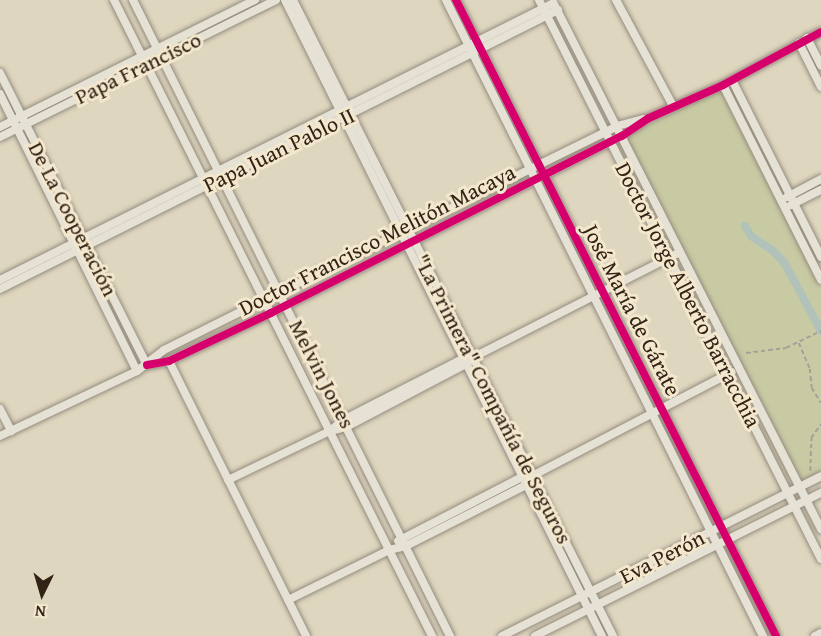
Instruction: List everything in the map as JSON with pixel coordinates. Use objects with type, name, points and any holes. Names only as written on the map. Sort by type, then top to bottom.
[{"type":"street","name":"Melvin Jones","points":[[114,0],[432,636]]},
{"type":"street","name":"Melvin Jones","points":[[133,0],[450,636]]},
{"type":"street","name":"Papa Francisco","points":[[0,128],[19,122],[160,52],[255,0]]},
{"type":"street","name":"Papa Francisco","points":[[160,52],[276,0]]},
{"type":"street","name":"\"La Primera\" Compañía de Seguros","points":[[285,0],[532,476],[586,595]]},
{"type":"street","name":"\"La Primera\" Compañía de Seguros","points":[[293,0],[344,113]]},
{"type":"street","name":"José María de Gárate","points":[[446,0],[539,164],[776,636]]},
{"type":"street","name":"José María de Gárate","points":[[456,0],[475,48],[530,169],[764,636]]},
{"type":"street","points":[[616,0],[673,106]]},
{"type":"street","name":"Papa Juan Pablo II","points":[[0,289],[81,244],[475,48],[543,8],[554,4]]},
{"type":"street","name":"Doctor Jorge Alberto Barracchia","points":[[554,4],[821,529]]},
{"type":"street","name":"Doctor Jorge Alberto Barracchia","points":[[543,8],[821,559]]},
{"type":"street","name":"Doctor Francisco Melitón Macaya","points":[[147,365],[169,361],[271,313],[545,176],[622,136],[649,118],[727,82],[821,32]]},
{"type":"street","points":[[803,41],[821,66]]},
{"type":"street","points":[[803,41],[821,87]]},
{"type":"street","name":"De La Cooperación","points":[[0,73],[19,122],[81,244],[147,365]]},
{"type":"street","points":[[727,82],[791,195],[821,257]]},
{"type":"street","points":[[727,82],[781,200],[821,280]]},
{"type":"street","name":"De La Cooperación","points":[[0,94],[19,122]]},
{"type":"street","name":"Doctor Francisco Melitón Macaya","points":[[0,436],[137,371],[164,350],[605,131],[649,118]]},
{"type":"street","name":"Papa Francisco","points":[[0,136],[19,122]]},
{"type":"street","points":[[781,200],[821,179]]},
{"type":"street","points":[[786,208],[821,190]]},
{"type":"street","name":"Papa Juan Pablo II","points":[[0,280],[81,244]]},
{"type":"street","name":"De La Cooperación","points":[[81,244],[137,371]]},
{"type":"street","name":"\"La Primera\" Compañía de Seguros","points":[[410,244],[464,363],[521,476],[586,595],[602,636]]},
{"type":"street","points":[[228,480],[330,431],[680,252]]},
{"type":"street","points":[[169,361],[306,636]]},
{"type":"street","points":[[389,549],[401,537],[521,476],[532,476],[739,368]]},
{"type":"street","points":[[0,409],[11,431]]},
{"type":"street","points":[[288,600],[389,549],[406,546],[526,485],[532,476]]},
{"type":"street","name":"Eva Perón","points":[[502,636],[818,478]]},
{"type":"street","name":"Eva Perón","points":[[536,636],[821,493]]},
{"type":"street","name":"\"La Primera\" Compañía de Seguros","points":[[592,607],[613,636]]},
{"type":"street","points":[[815,636],[821,633]]},
{"type":"path","points":[[746,353],[786,348],[821,331]]},
{"type":"path","points":[[798,342],[810,369],[812,388],[821,403]]},
{"type":"path","points":[[818,478],[809,463],[811,438],[821,424]]},
{"type":"green space","points":[[722,88],[821,286],[821,474],[801,484],[625,137]]},
{"type":"waterway","points":[[745,226],[751,236],[773,251],[784,262],[821,331]]},
{"type":"cycle path","points":[[456,0],[776,636]]},
{"type":"cycle path","points":[[147,365],[169,361],[271,313],[622,136],[649,118],[723,85],[821,32]]}]
